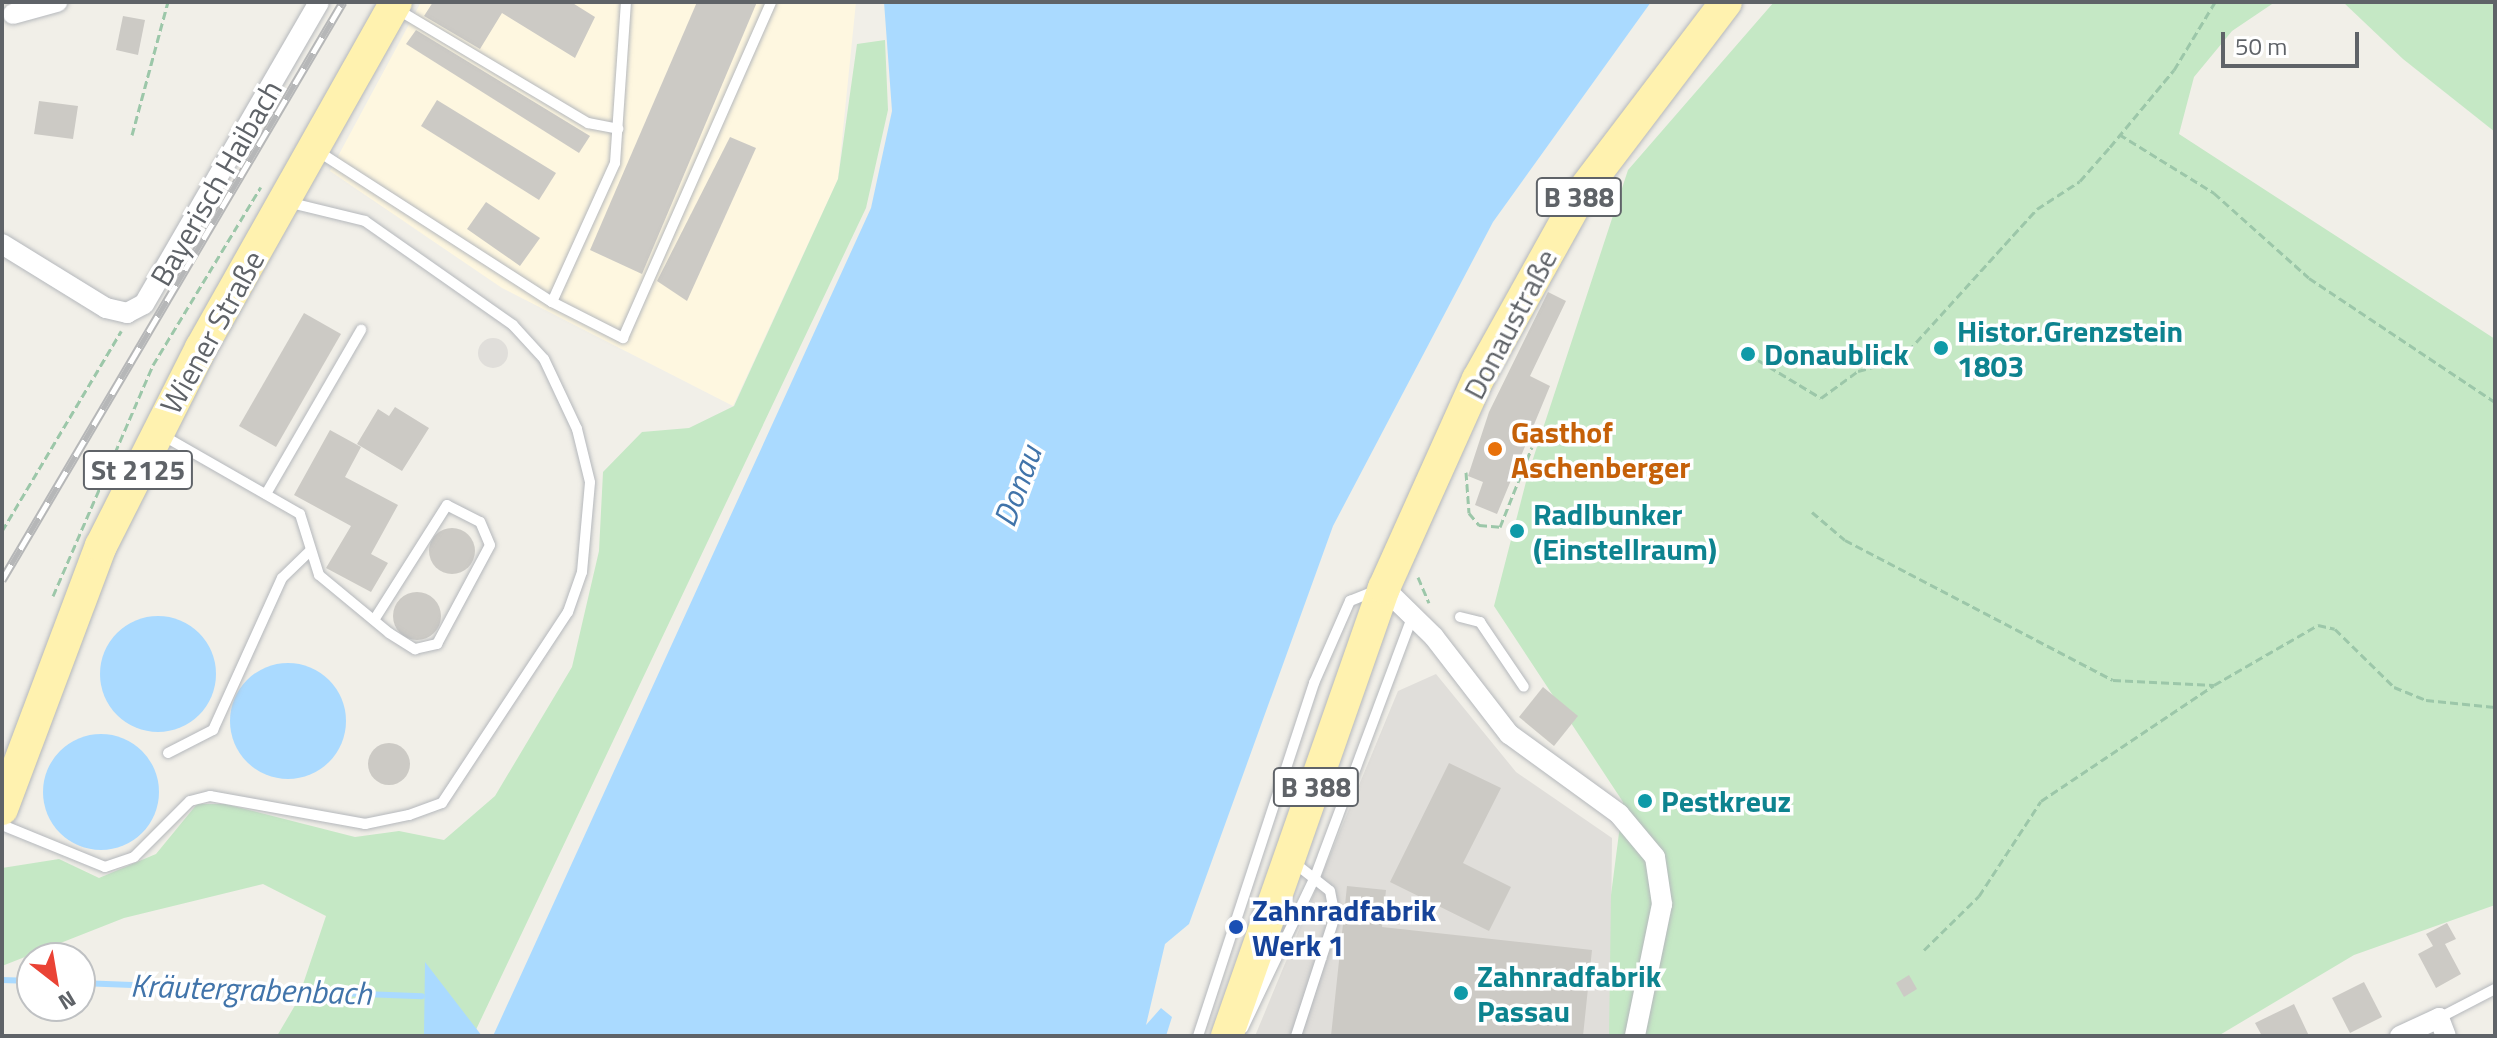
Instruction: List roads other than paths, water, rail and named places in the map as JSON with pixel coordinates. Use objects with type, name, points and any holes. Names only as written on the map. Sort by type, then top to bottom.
[{"type":"main road","name":"Donaustraße","points":[[1227,1036],[1302,868],[1384,588],[1478,379],[1582,192],[1726,2]]},
{"type":"main road","name":"Wiener Straße","points":[[2,809],[65,628],[157,433],[395,4]]},
{"type":"street","points":[[13,14],[57,2]]},
{"type":"street","name":"Bayerisch Haibach","points":[[2,244],[106,308],[133,310],[150,297],[319,2]]},
{"type":"street","points":[[1384,588],[1413,615],[1509,734],[1619,814],[1655,857],[1662,904],[1635,1036]]},
{"type":"street","points":[[2400,1036],[2442,1027]]},
{"type":"lane","points":[[552,302],[615,163],[626,2]]},
{"type":"lane","points":[[314,149],[552,302],[623,338],[771,2]]},
{"type":"lane","points":[[395,4],[588,123],[618,129]]},
{"type":"lane","points":[[2,825],[105,867],[134,857],[190,801],[210,796],[365,824],[442,803],[568,612],[582,572],[590,482],[577,429],[544,359],[513,325],[365,221],[285,201]]},
{"type":"lane","points":[[266,494],[361,330]]},
{"type":"lane","points":[[157,433],[300,514],[319,575],[374,620],[415,649],[437,644],[490,545],[480,522],[447,505],[374,620]]},
{"type":"lane","points":[[168,753],[213,730],[282,578],[310,551]]},
{"type":"lane","name":"B 388","points":[[1198,1036],[1314,683],[1350,601],[1384,588]]},
{"type":"lane","points":[[1237,1036],[1302,868],[1413,615]]},
{"type":"lane","points":[[1460,617],[1480,622],[1524,687]]},
{"type":"lane","points":[[1296,1036],[1335,916],[1330,891],[1302,868]]},
{"type":"lane","points":[[2442,1027],[2495,989]]},
{"type":"water","name":"Donau","points":[[884,2],[1651,2],[1493,222],[1333,526],[1189,924],[1165,944],[1146,1025],[1161,1008],[1172,1017],[1166,1036],[493,1036],[871,208],[892,111]]},
{"type":"water","points":[[158,616],[180,620],[199,633],[212,652],[216,674],[212,696],[199,715],[180,728],[158,732],[136,728],[117,715],[104,696],[100,674],[104,652],[117,633],[136,620]]},
{"type":"water","points":[[288,663],[310,667],[329,680],[342,699],[346,721],[342,743],[329,762],[310,775],[288,779],[266,775],[247,762],[234,743],[230,721],[234,699],[247,680],[266,667]]},
{"type":"water","points":[[101,734],[123,738],[142,751],[155,770],[159,792],[155,814],[142,833],[123,846],[101,850],[79,846],[60,833],[47,814],[43,792],[47,770],[60,751],[79,738]]},
{"type":"water","points":[[425,962],[482,1036],[424,1036]]},
{"type":"waterway","name":"Kräutergrabenbach","points":[[2,980],[16,980]]},
{"type":"waterway","name":"Kräutergrabenbach","points":[[96,984],[422,996]]},
{"type":"railway","points":[[2,580],[343,2]]},
{"type":"place","name":"Histor.Grenzstein 1803","points":[[1941,348]]},
{"type":"place","name":"Donaublick","points":[[1748,354]]},
{"type":"place","name":"Gasthof Aschenberger","points":[[1495,449]]},
{"type":"place","name":"Radlbunker (Einstellraum)","points":[[1517,531]]},
{"type":"place","name":"Pestkreuz","points":[[1645,801]]},
{"type":"place","name":"Zahnradfabrik Werk 1","points":[[1236,927]]},
{"type":"place","name":"Zahnradfabrik Passau","points":[[1461,993]]}]
